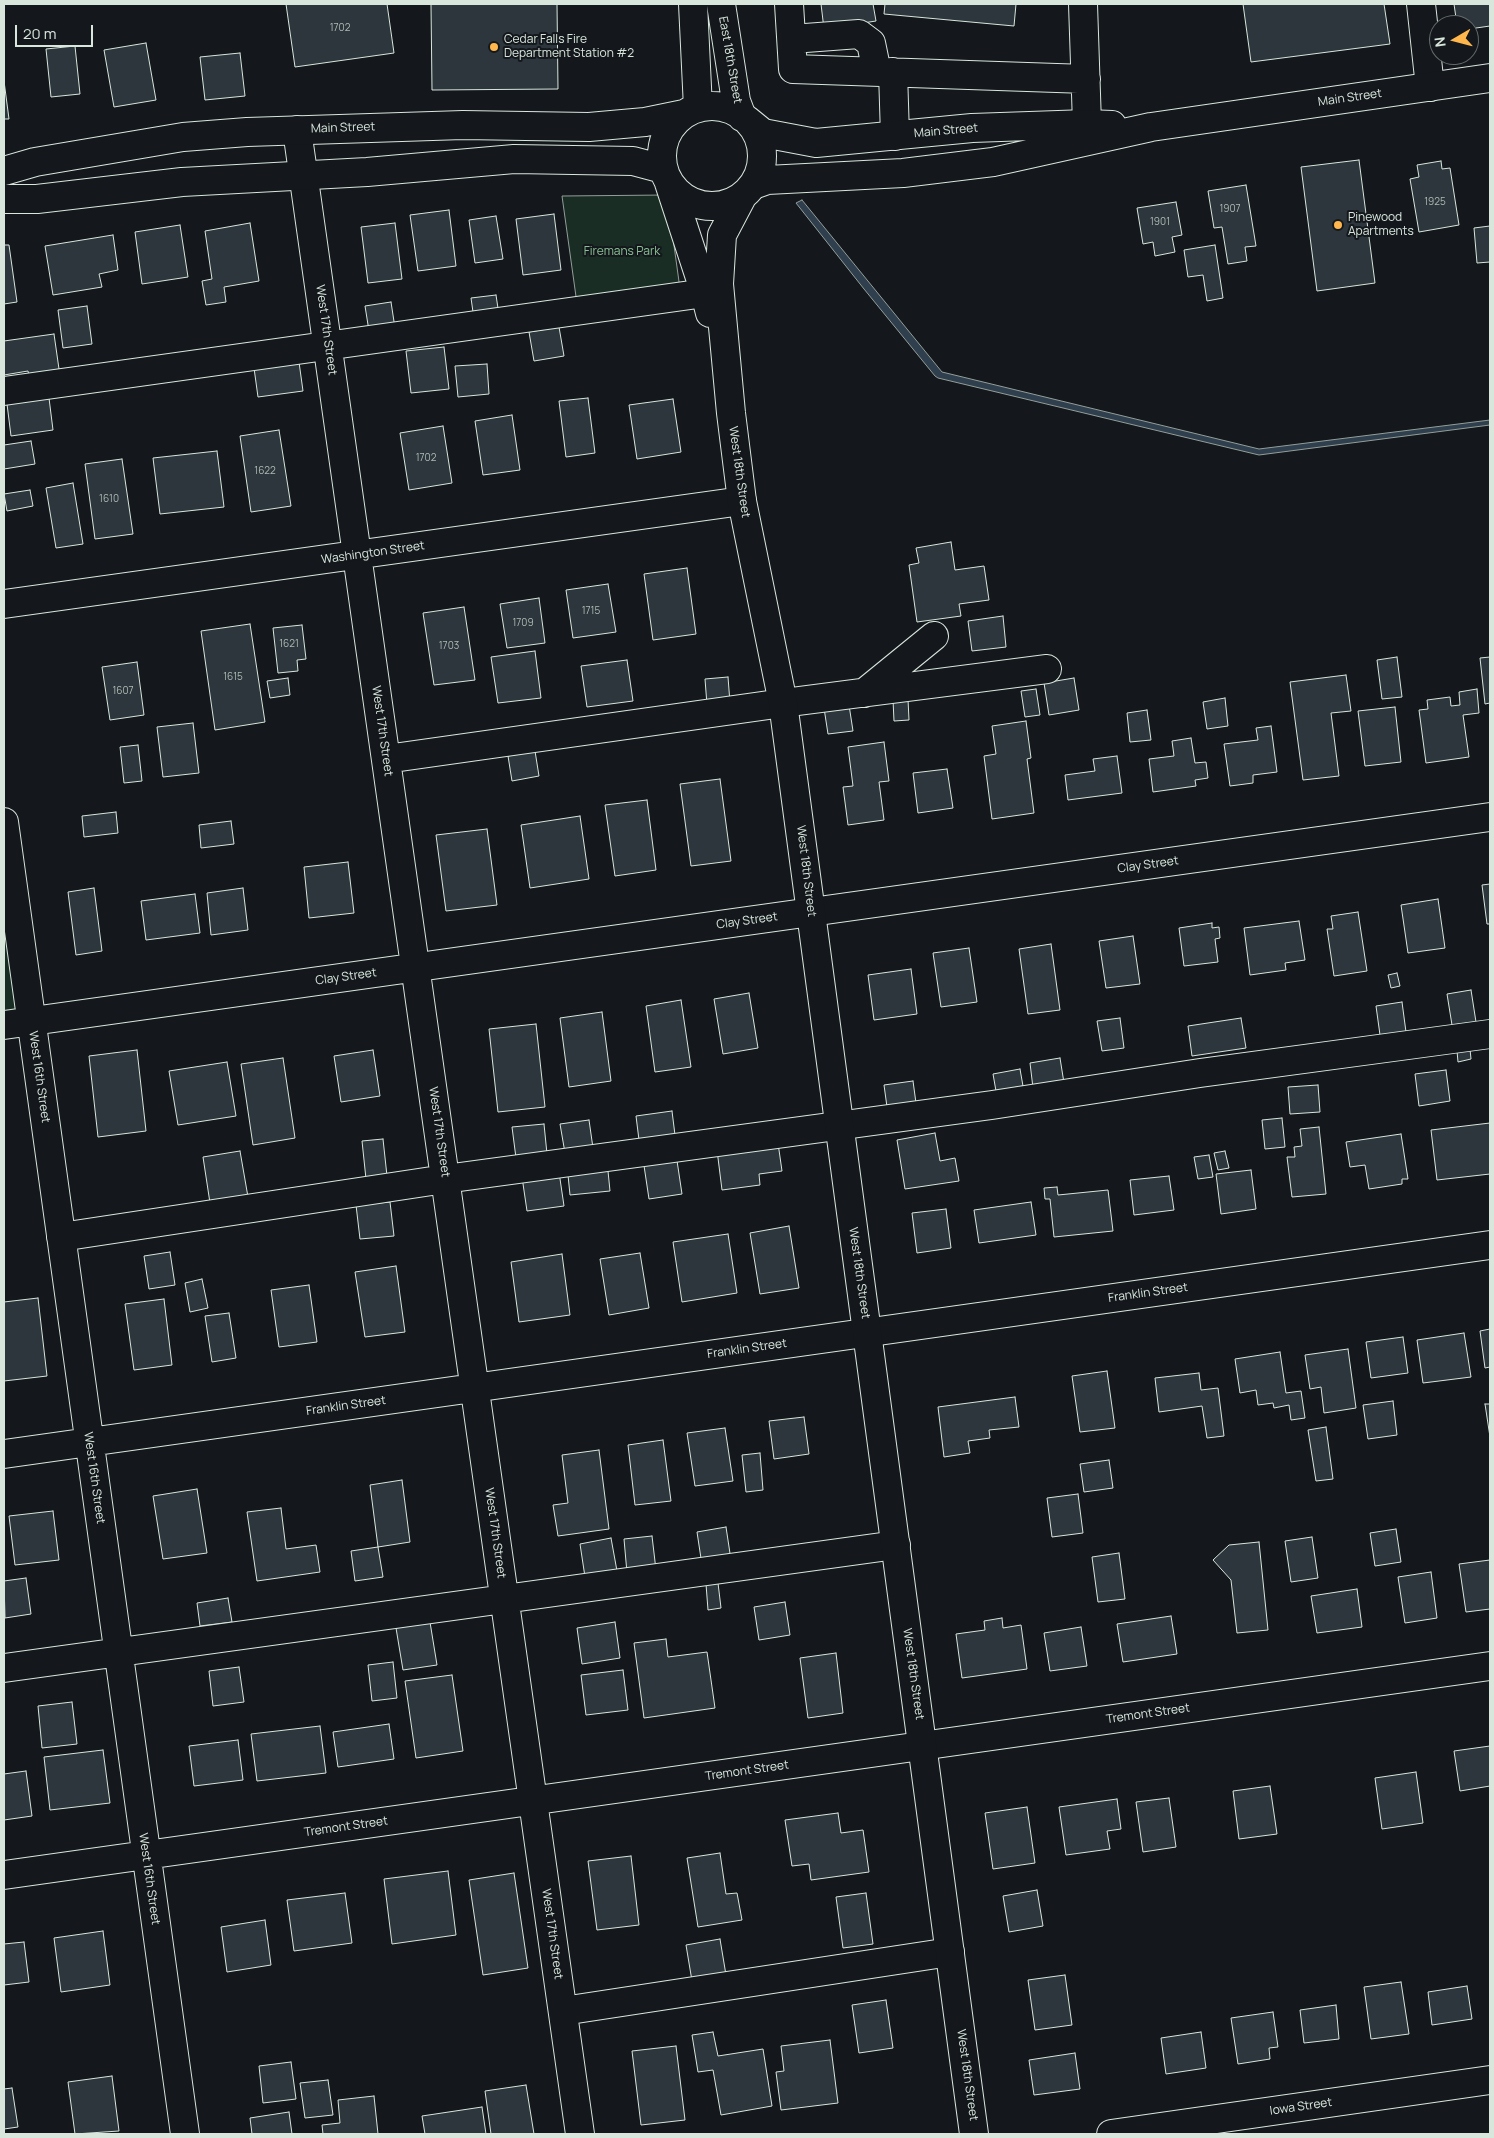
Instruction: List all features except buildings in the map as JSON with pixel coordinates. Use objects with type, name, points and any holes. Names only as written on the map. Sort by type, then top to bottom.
[{"type":"street","points":[[691,111],[693,4]]},
{"type":"street","name":"East 18th Street","points":[[721,4],[736,102],[744,118]]},
{"type":"street","points":[[789,4],[793,69],[1086,78]]},
{"type":"street","points":[[1083,4],[1087,124]]},
{"type":"street","points":[[1421,4],[1430,87]]},
{"type":"street","points":[[792,38],[858,34],[871,44],[885,72],[895,136]]},
{"type":"street","name":"Main Street","points":[[747,191],[767,180],[903,173],[992,162],[1151,127],[1490,78]]},
{"type":"street","points":[[715,106],[732,110],[744,118],[757,134],[762,151],[760,168],[747,191],[726,205],[709,206],[694,203],[680,195],[666,176],[662,154],[665,138],[672,125],[691,111],[715,106]]},
{"type":"street","name":"Main Street","points":[[4,171],[35,162],[183,137],[248,132],[463,125],[589,127],[645,122],[691,111]]},
{"type":"street","name":"Main Street","points":[[744,118],[763,132],[816,143],[972,128],[1087,124],[1151,127]]},
{"type":"street","name":"West 17th Street","points":[[298,130],[580,2134]]},
{"type":"street","points":[[4,199],[37,199],[182,182],[514,159],[632,161],[666,176]]},
{"type":"street","name":"West 18th Street","points":[[666,176],[705,294],[731,413]]},
{"type":"street","name":"West 18th Street","points":[[747,191],[722,235],[719,284],[731,413],[742,501],[783,703],[974,2134]]},
{"type":"street","points":[[4,392],[705,294]]},
{"type":"street","name":"Washington Street","points":[[4,604],[742,501]]},
{"type":"street","points":[[864,693],[934,636]]},
{"type":"street","points":[[386,759],[783,703],[1047,669]]},
{"type":"street","name":"Clay Street","points":[[4,1025],[1490,817]]},
{"type":"street","name":"West 16th Street","points":[[4,822],[184,2134]]},
{"type":"street","points":[[61,1237],[445,1179],[1490,1034]]},
{"type":"street","name":"Franklin Street","points":[[4,1454],[1490,1244]]},
{"type":"street","points":[[4,1668],[896,1545]]},
{"type":"street","name":"Tremont Street","points":[[4,1875],[1490,1666]]},
{"type":"street","points":[[563,2011],[950,1952]]},
{"type":"street","name":"Iowa Street","points":[[1111,2134],[1490,2080]]},
{"type":"green space","name":"Firemans Park","points":[[667,195],[681,296],[578,311],[562,196]]},
{"type":"green space","points":[[4,822],[31,1021],[4,1025]]},
{"type":"water","points":[[802,200],[942,372],[1259,449],[1490,420],[1490,425],[1259,455],[938,378],[796,203]]},
{"type":"place","name":"Cedar Falls Fire Department Station #2","points":[[494,47]]},
{"type":"place","name":"Pinewood Apartments","points":[[1338,225]]}]
